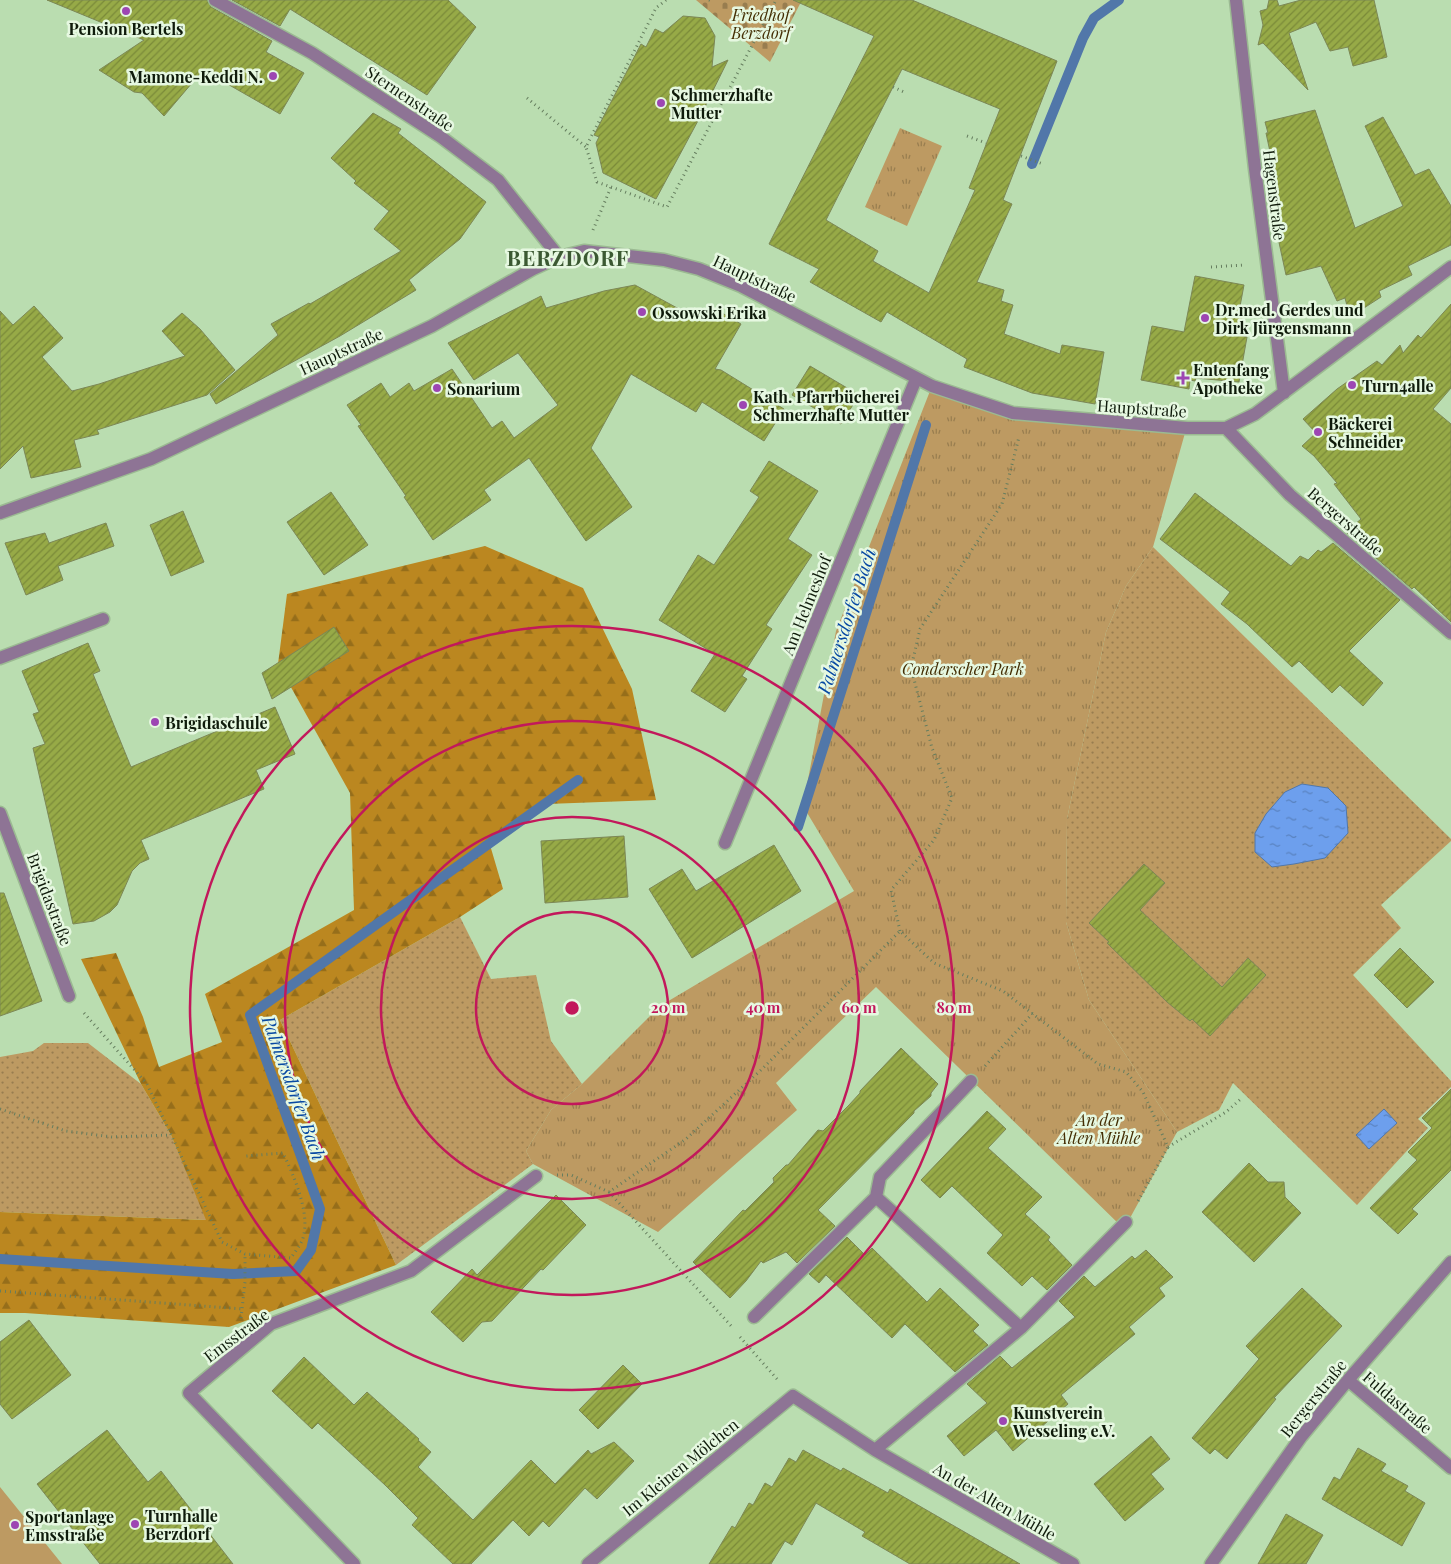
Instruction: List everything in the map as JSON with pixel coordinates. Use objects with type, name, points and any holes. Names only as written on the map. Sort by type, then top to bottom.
[{"type":"street","name":"Sternenstraße","points":[[215,0],[312,53],[441,137],[498,180],[559,257]]},
{"type":"street","name":"Hagenstraße","points":[[1236,0],[1284,393]]},
{"type":"street","name":"Hauptstraße","points":[[0,513],[150,459],[432,326],[532,269],[559,257],[584,251],[664,260],[708,272],[741,286],[916,379],[1012,413],[1187,428],[1226,428],[1255,414],[1451,267]]},
{"type":"street","name":"Am Helmeshof","points":[[725,843],[916,379]]},
{"type":"street","name":"Bergerstraße","points":[[1226,428],[1290,495],[1451,633]]},
{"type":"street","points":[[0,658],[103,619]]},
{"type":"street","name":"Brigidastraße","points":[[0,813],[69,996]]},
{"type":"street","points":[[754,1317],[876,1197],[880,1177],[971,1081]]},
{"type":"street","name":"Emsstraße","points":[[354,1564],[189,1393],[272,1324],[411,1272],[536,1176]]},
{"type":"street","points":[[876,1197],[1021,1328]]},
{"type":"street","points":[[875,1450],[1021,1328],[1126,1222]]},
{"type":"street","name":"Bergerstraße","points":[[1211,1564],[1301,1437],[1451,1262]]},
{"type":"street","name":"Fuldastraße","points":[[1348,1380],[1451,1468]]},
{"type":"street","name":"An der Alten Mühle","points":[[793,1396],[875,1450],[1073,1564]]},
{"type":"street","name":"Im Kleinen Mölchen","points":[[588,1564],[793,1396]]},
{"type":"path","points":[[586,147],[656,8],[666,0]]},
{"type":"path","points":[[527,98],[586,147],[597,182],[667,207],[776,0]]},
{"type":"path","points":[[893,87],[904,92]]},
{"type":"path","points":[[967,136],[986,143]]},
{"type":"path","points":[[1021,156],[1043,164]]},
{"type":"path","points":[[584,251],[611,187]]},
{"type":"path","points":[[1212,267],[1267,264]]},
{"type":"path","points":[[1024,415],[1002,504],[920,629],[912,668],[932,748],[952,798],[934,840],[890,890],[900,931],[934,963],[1003,991],[1098,1064],[1126,1072],[1143,1092],[1168,1147]]},
{"type":"path","points":[[609,1192],[686,1138],[761,1070],[900,931]]},
{"type":"path","points":[[69,996],[147,1084],[222,1242],[245,1254],[291,1258],[302,1241],[304,1224],[302,1203],[296,1180],[283,1153],[246,1156]]},
{"type":"path","points":[[989,1061],[1033,1013]]},
{"type":"path","points":[[1126,1222],[1168,1147],[1226,1112],[1242,1098]]},
{"type":"path","points":[[0,1109],[66,1131],[112,1137],[172,1135]]},
{"type":"path","points":[[536,1176],[571,1175],[609,1192],[793,1396]]},
{"type":"path","points":[[245,1254],[245,1282]]},
{"type":"path","points":[[0,1291],[243,1309]]},
{"type":"green space","name":"Friedhof Berzdorf","points":[[696,0],[802,0],[770,62]]},
{"type":"green space","points":[[900,128],[942,146],[907,226],[865,207]]},
{"type":"green space","name":"Conderscher Park","points":[[930,391],[1015,418],[1185,433],[1153,547],[1126,586],[1106,632],[1067,819],[1066,922],[1089,1000],[1177,1132],[1124,1229],[876,987],[776,1083],[797,1110],[658,1232],[533,1164],[526,1151],[551,1110],[582,1084],[660,1006],[854,891],[803,806],[836,631]]},
{"type":"green space","points":[[485,546],[583,588],[632,689],[656,800],[547,804],[490,845],[503,889],[460,917],[280,1020],[396,1265],[229,1327],[25,1313],[0,1313],[0,1212],[206,1220],[171,1135],[141,1084],[81,959],[116,953],[143,1017],[159,1067],[222,1042],[205,994],[354,910],[350,793],[278,664],[287,594]]},
{"type":"green space","points":[[1153,547],[1451,839],[1381,905],[1401,928],[1353,975],[1451,1081],[1451,1087],[1418,1119],[1428,1128],[1357,1205],[1233,1083],[1219,1110],[1177,1132],[1089,1000],[1066,922],[1067,819],[1106,632],[1126,586]]},
{"type":"green space","points":[[460,917],[491,979],[536,975],[551,1041],[582,1084],[551,1110],[526,1151],[533,1164],[396,1265],[280,1020]]},
{"type":"green space","points":[[44,1043],[88,1043],[141,1084],[171,1135],[207,1220],[0,1212],[0,1057],[33,1051]]},
{"type":"green space","name":"Sportanlage Emsstraße","points":[[0,1487],[62,1564],[0,1564]]},
{"type":"water","points":[[1302,784],[1328,788],[1346,806],[1348,833],[1325,858],[1272,867],[1255,852],[1255,833],[1266,814],[1285,792]]},
{"type":"water","points":[[1384,1109],[1397,1123],[1369,1149],[1356,1135]]},
{"type":"building","points":[[47,0],[207,0],[211,7],[272,41],[266,52],[304,73],[280,114],[203,70],[164,116],[142,93],[134,92],[99,70],[144,40]]},
{"type":"building","points":[[232,0],[448,0],[476,27],[427,95],[290,9],[280,26]]},
{"type":"building","points":[[793,0],[912,0],[1057,61],[1003,200],[1012,204],[977,282],[1004,290],[1001,301],[1013,305],[1004,334],[1060,354],[1062,345],[1104,352],[1095,404],[1032,393],[964,367],[967,359],[887,312],[881,322],[810,282],[819,269],[769,244],[874,36]],"holes":[[[902,69],[1000,109],[969,188],[975,190],[929,293],[873,261],[878,251],[826,220]]]},
{"type":"building","points":[[1269,0],[1277,0],[1279,6],[1301,0],[1374,0],[1387,57],[1353,66],[1348,47],[1330,51],[1316,22],[1289,33],[1308,90],[1263,43],[1258,45],[1263,25],[1260,11],[1267,9]]},
{"type":"building","name":"Schmerzhafte Mutter","points":[[683,16],[705,18],[715,36],[712,67],[728,60],[656,199],[603,173],[596,143],[599,137],[594,135],[641,44],[646,47],[655,29],[663,33]]},
{"type":"building","points":[[1315,110],[1355,228],[1403,206],[1365,126],[1383,117],[1415,175],[1429,169],[1451,206],[1451,245],[1408,266],[1412,275],[1379,291],[1381,297],[1350,317],[1345,298],[1337,301],[1321,266],[1286,275],[1269,196],[1279,194],[1265,122]]},
{"type":"building","points":[[373,113],[401,129],[398,133],[486,202],[460,239],[409,280],[416,290],[340,336],[216,404],[210,394],[278,335],[271,324],[310,304],[401,251],[374,229],[389,211],[354,183],[356,181],[331,158]]},
{"type":"building","points":[[1195,276],[1244,285],[1238,317],[1243,318],[1240,335],[1247,337],[1239,382],[1196,378],[1195,381],[1190,380],[1189,389],[1141,380],[1152,326],[1184,332]]},
{"type":"building","points":[[635,285],[701,321],[710,306],[741,324],[715,369],[721,370],[784,409],[764,441],[702,402],[696,412],[631,374],[591,448],[632,507],[586,541],[529,458],[484,490],[491,500],[433,540],[404,497],[406,496],[358,426],[361,425],[347,405],[381,383],[390,397],[409,383],[414,391],[452,369],[492,428],[502,421],[514,438],[558,405],[518,353],[474,380],[448,343],[541,296],[546,308],[604,291]]},
{"type":"building","points":[[1451,304],[1451,388],[1433,409],[1451,424],[1451,622],[1414,587],[1412,589],[1346,532],[1361,519],[1334,484],[1337,483],[1314,456],[1302,446],[1316,433],[1303,419],[1337,389],[1377,361],[1382,365],[1400,345],[1403,353],[1418,335],[1421,338]]},
{"type":"building","points":[[34,306],[63,338],[42,357],[72,391],[185,356],[162,331],[182,313],[200,329],[235,370],[207,395],[97,430],[99,434],[74,440],[81,467],[31,478],[23,446],[0,469],[0,311],[13,325]]},
{"type":"building","points":[[810,366],[859,395],[841,424],[792,395]]},
{"type":"building","points":[[769,461],[818,491],[788,539],[812,555],[766,625],[772,629],[742,676],[747,679],[725,712],[691,691],[715,654],[659,620],[698,555],[714,565],[759,497],[750,491]]},
{"type":"building","points":[[331,492],[368,545],[324,575],[287,522]]},
{"type":"building","points":[[1195,493],[1291,566],[1300,556],[1308,560],[1318,550],[1321,552],[1333,543],[1400,600],[1349,651],[1383,683],[1363,706],[1340,685],[1332,693],[1299,661],[1292,667],[1247,624],[1221,604],[1230,592],[1160,539]]},
{"type":"building","points":[[183,511],[204,562],[171,576],[150,525]]},
{"type":"building","points":[[106,523],[114,546],[58,566],[63,580],[26,595],[5,543],[45,533],[49,543]]},
{"type":"building","points":[[334,627],[349,651],[272,699],[262,673]]},
{"type":"building","points":[[88,643],[100,671],[93,674],[131,767],[275,707],[295,754],[256,770],[264,789],[141,840],[149,859],[140,863],[132,871],[117,905],[110,912],[94,921],[73,924],[33,748],[45,744],[33,714],[39,712],[22,671]]},
{"type":"building","points":[[624,836],[628,897],[545,903],[541,841]]},
{"type":"building","points":[[774,845],[801,891],[692,958],[649,889],[682,869],[696,891]]},
{"type":"building","points":[[1144,864],[1165,883],[1140,910],[1222,987],[1248,958],[1266,975],[1210,1036],[1192,1019],[1190,1021],[1167,1002],[1089,923]]},
{"type":"building","points":[[0,893],[4,893],[42,1001],[0,1016]]},
{"type":"building","points":[[1400,948],[1434,982],[1407,1008],[1374,975]]},
{"type":"building","points":[[901,1048],[938,1084],[931,1093],[931,1096],[914,1111],[818,1210],[835,1226],[797,1263],[786,1252],[763,1263],[761,1261],[730,1298],[693,1262],[743,1210],[745,1211],[774,1182],[773,1178],[788,1165],[818,1130],[823,1131],[849,1105]]},
{"type":"building","points":[[1451,1089],[1451,1170],[1412,1209],[1418,1214],[1398,1234],[1370,1208],[1417,1160],[1408,1152],[1432,1128],[1422,1118]]},
{"type":"building","points":[[987,1111],[1006,1129],[988,1148],[1042,1197],[1025,1214],[1050,1237],[1048,1240],[1072,1265],[1047,1290],[1032,1276],[1022,1286],[987,1253],[1003,1235],[952,1186],[940,1198],[921,1180]]},
{"type":"building","points":[[1249,1163],[1268,1182],[1284,1182],[1285,1197],[1301,1213],[1254,1262],[1202,1212]]},
{"type":"building","points":[[556,1195],[586,1225],[492,1321],[482,1322],[463,1342],[431,1312],[472,1269],[477,1275]]},
{"type":"building","points":[[847,1237],[865,1255],[872,1248],[927,1302],[940,1288],[979,1325],[973,1331],[988,1345],[955,1372],[905,1324],[892,1338],[826,1275],[819,1283],[809,1274]]},
{"type":"building","points":[[1146,1250],[1173,1277],[1159,1288],[1165,1296],[1129,1327],[1135,1334],[1061,1395],[1068,1404],[1013,1451],[996,1430],[964,1456],[947,1436],[987,1403],[967,1384],[1000,1356],[1012,1368],[1075,1317],[1059,1301],[1084,1276],[1095,1287],[1132,1256],[1135,1259]]},
{"type":"building","points":[[1302,1288],[1342,1326],[1274,1398],[1276,1399],[1227,1459],[1215,1449],[1210,1454],[1192,1438],[1259,1359],[1246,1346]]},
{"type":"building","points":[[29,1320],[71,1375],[12,1419],[0,1404],[0,1342]]},
{"type":"building","points":[[304,1357],[354,1405],[367,1392],[419,1439],[431,1452],[418,1467],[473,1520],[531,1460],[555,1484],[588,1450],[591,1454],[614,1442],[634,1461],[597,1499],[585,1488],[549,1527],[543,1521],[529,1536],[513,1520],[471,1564],[453,1564],[412,1525],[418,1518],[385,1485],[318,1423],[312,1429],[272,1391]]},
{"type":"building","points":[[623,1365],[642,1384],[598,1429],[579,1410]]},
{"type":"building","name":"Turnhalle Berzdorf","points":[[107,1430],[148,1482],[161,1471],[233,1564],[100,1564],[37,1484]]},
{"type":"building","points":[[1151,1436],[1170,1459],[1151,1474],[1164,1489],[1125,1521],[1094,1484]]},
{"type":"building","points":[[1358,1448],[1386,1464],[1381,1471],[1408,1486],[1405,1491],[1425,1503],[1402,1546],[1322,1499],[1334,1477],[1340,1480]]},
{"type":"building","points":[[803,1450],[841,1471],[843,1468],[888,1493],[890,1489],[1020,1564],[910,1564],[862,1536],[865,1532],[816,1503],[792,1545],[785,1541],[771,1564],[709,1564],[732,1526],[735,1528],[749,1503],[753,1505],[765,1483],[772,1487],[789,1458],[796,1462]]},
{"type":"building","points":[[1286,1514],[1323,1535],[1306,1564],[1258,1564]]},
{"type":"waterway","name":"Palmersdorfer Bach","points":[[1032,164],[1083,38],[1094,18],[1119,0]]},
{"type":"waterway","name":"Palmersdorfer Bach","points":[[798,827],[926,425]]},
{"type":"waterway","name":"Palmersdorfer Bach","points":[[0,1259],[233,1274],[296,1271],[311,1250],[320,1209],[250,1015],[578,780]]},
{"type":"place","name":"Pension Bertels","points":[[126,11]]},
{"type":"place","name":"Mamone-Keddi N.","points":[[273,76]]},
{"type":"place","name":"Schmerzhafte Mutter","points":[[661,103]]},
{"type":"place","name":"Ossowski Erika","points":[[642,312]]},
{"type":"place","name":"Dr.med. Gerdes und Dirk Jürgensmann","points":[[1205,318]]},
{"type":"place","name":"Entenfang Apotheke","points":[[1183,378]]},
{"type":"place","name":"Turn4alle","points":[[1352,385]]},
{"type":"place","name":"Sonarium","points":[[437,388]]},
{"type":"place","name":"Kath. Pfarrbücherei Schmerzhafte Mutter","points":[[743,405]]},
{"type":"place","name":"Bäckerei Schneider","points":[[1318,432]]},
{"type":"place","name":"Brigidaschule","points":[[155,722]]},
{"type":"place","name":"Kunstverein Wesseling e.V.","points":[[1003,1421]]},
{"type":"place","name":"Turnhalle Berzdorf","points":[[135,1524]]},
{"type":"place","name":"Sportanlage Emsstraße","points":[[15,1525]]},
{"type":"district","name":"BERZDORF","points":[[568,257]]}]
